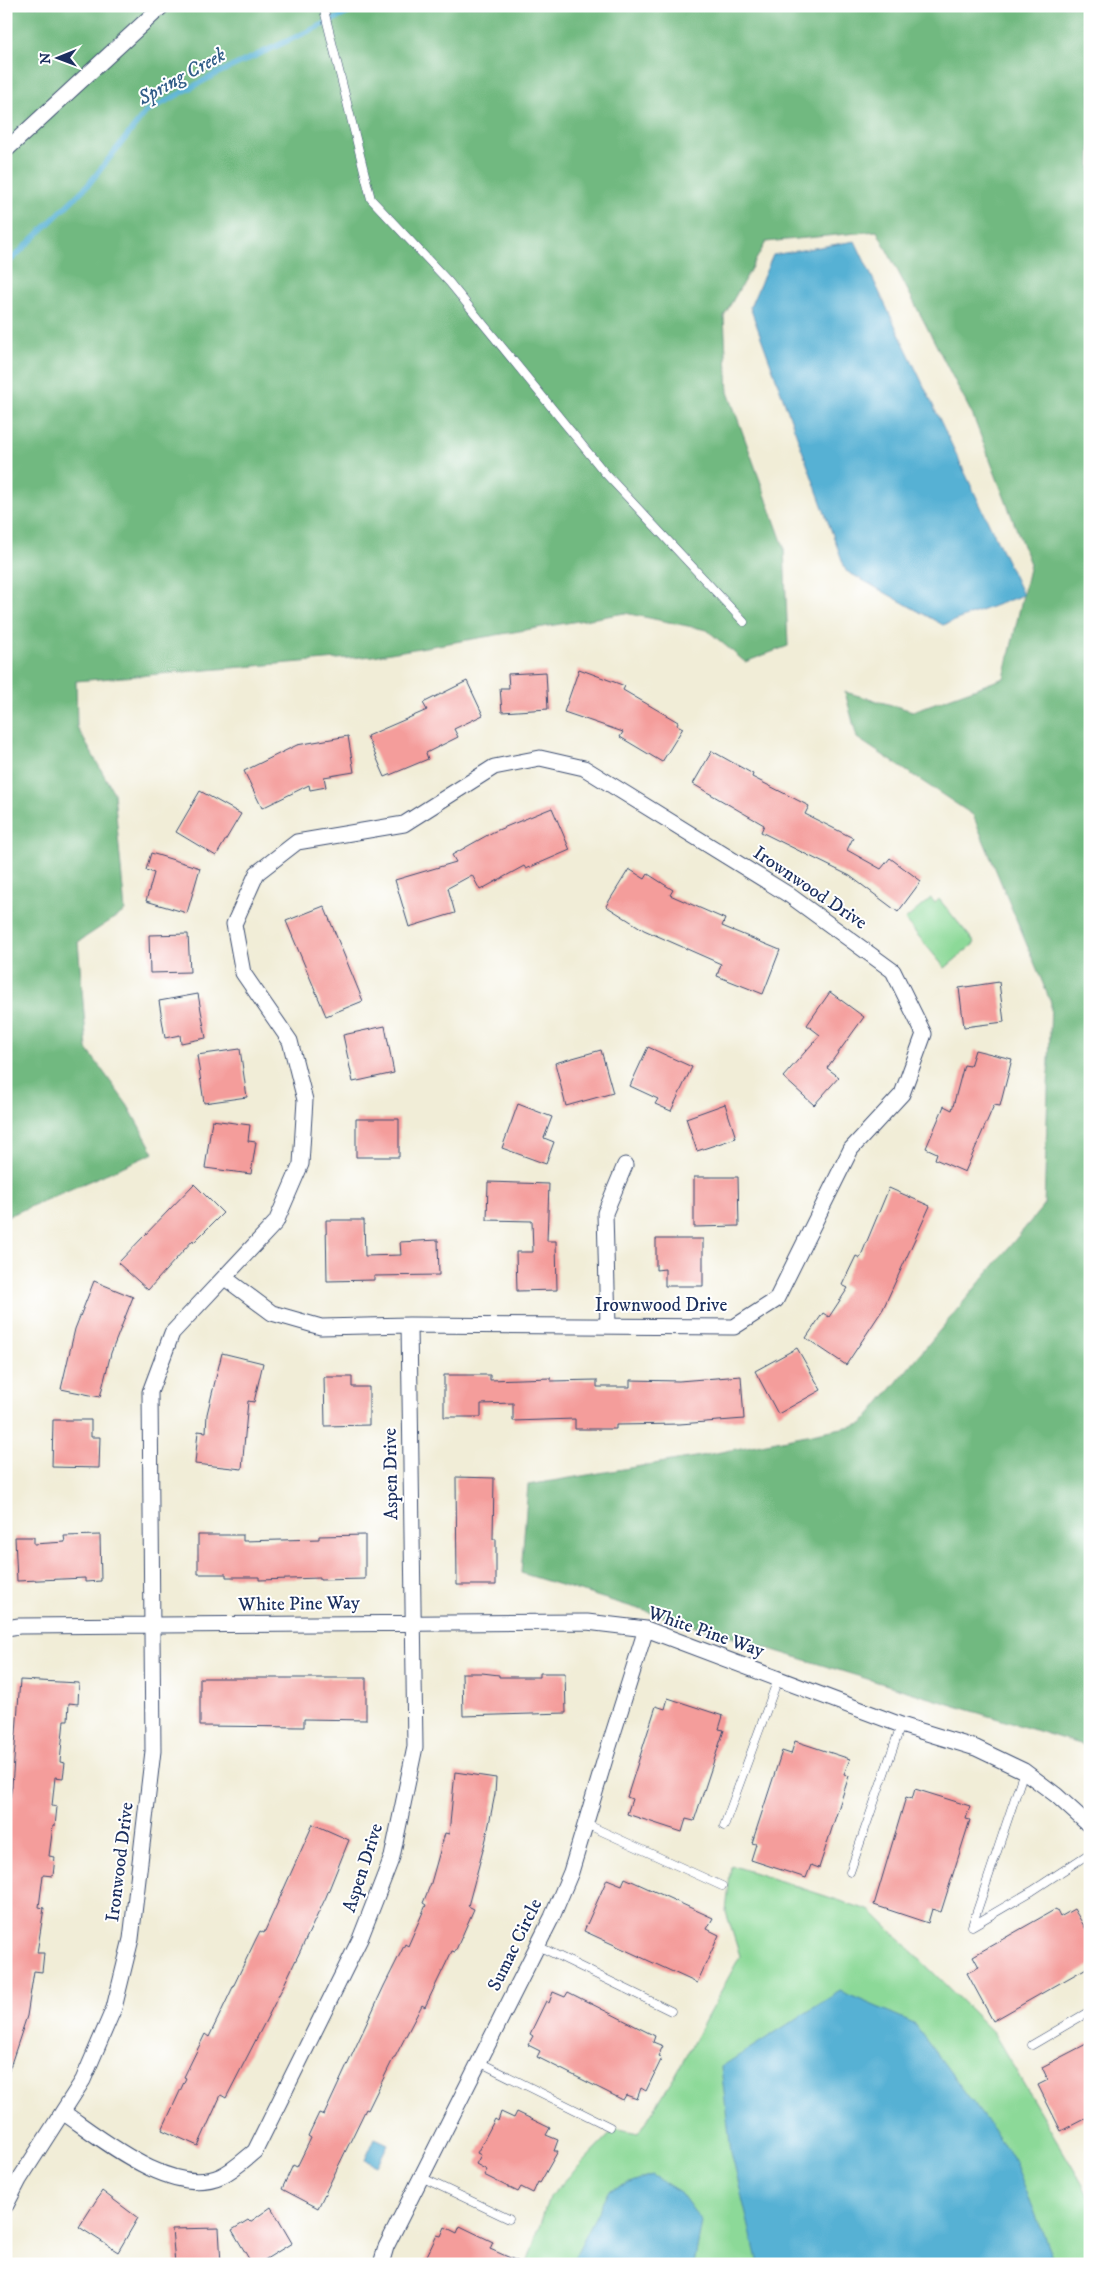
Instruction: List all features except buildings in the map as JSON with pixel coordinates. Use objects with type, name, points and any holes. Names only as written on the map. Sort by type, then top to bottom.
[{"type":"street","points":[[6,150],[162,6]]},
{"type":"street","name":"Irownwood Drive","points":[[150,1494],[150,1392],[172,1333],[226,1278],[276,1222],[301,1164],[305,1100],[290,1041],[243,972],[234,924],[257,873],[297,842],[404,824],[494,767],[540,758],[584,768],[797,901],[894,970],[924,1034],[902,1094],[851,1149],[776,1300],[734,1327],[409,1325],[320,1327],[272,1313],[226,1278]]},
{"type":"street","points":[[608,1326],[606,1213],[625,1165]]},
{"type":"street","name":"Aspen Drive","points":[[64,2113],[152,2171],[176,2179],[220,2177],[237,2167],[255,2151],[360,1939],[392,1857],[414,1747],[409,1325]]},
{"type":"street","name":"Ironwood Drive","points":[[6,2206],[19,2180],[84,2080],[114,2008],[131,1939],[153,1751],[150,1494]]},
{"type":"street","name":"White Pine Way","points":[[6,1628],[414,1622],[587,1622],[646,1629],[901,1725],[976,1748],[1024,1772],[1056,1795],[1090,1826]]},
{"type":"street","name":"Sumac Circle","points":[[382,2264],[386,2247],[538,1946],[571,1872],[604,1759],[646,1629]]},
{"type":"lane","points":[[323,6],[371,199],[449,282],[605,473],[744,622]]},
{"type":"lane","points":[[724,1826],[778,1679]]},
{"type":"lane","points":[[850,1872],[901,1725]]},
{"type":"lane","points":[[1024,1772],[972,1926],[1032,1891],[1090,1853]]},
{"type":"lane","points":[[586,1824],[722,1886]]},
{"type":"lane","points":[[538,1946],[671,2011]]},
{"type":"lane","points":[[1032,2045],[1090,2011]]},
{"type":"lane","points":[[479,2062],[610,2127]]},
{"type":"lane","points":[[421,2177],[509,2219]]},
{"type":"green space","points":[[6,6],[1090,6],[1090,1747],[521,1573],[528,1485],[701,1456],[862,1424],[1044,1205],[1051,1003],[973,815],[857,738],[845,692],[913,711],[1004,678],[1030,564],[973,416],[877,231],[766,242],[724,316],[728,392],[784,547],[788,646],[745,662],[707,630],[625,613],[373,656],[76,681],[77,727],[114,793],[125,911],[78,942],[87,1049],[128,1106],[154,1153],[6,1217]]},
{"type":"green space","points":[[931,898],[935,903],[939,899],[975,943],[945,968],[905,920]]},
{"type":"green space","points":[[731,1865],[871,1911],[993,2032],[1090,2200],[1090,2264],[527,2264],[549,2197],[615,2129],[638,2134],[675,2076],[740,1956],[726,1912]]},
{"type":"water","points":[[855,241],[1023,595],[943,625],[846,571],[750,307],[773,255]]},
{"type":"water","points":[[840,1991],[914,2023],[1013,2157],[1055,2264],[758,2264],[731,2152],[721,2067]]},
{"type":"water","points":[[375,2138],[388,2144],[377,2166],[365,2160]]},
{"type":"water","points":[[652,2175],[680,2192],[702,2222],[694,2264],[571,2264],[609,2190]]},
{"type":"waterway","name":"Spring Creek","points":[[6,265],[88,185],[146,112],[216,74],[352,11],[367,6]]}]
